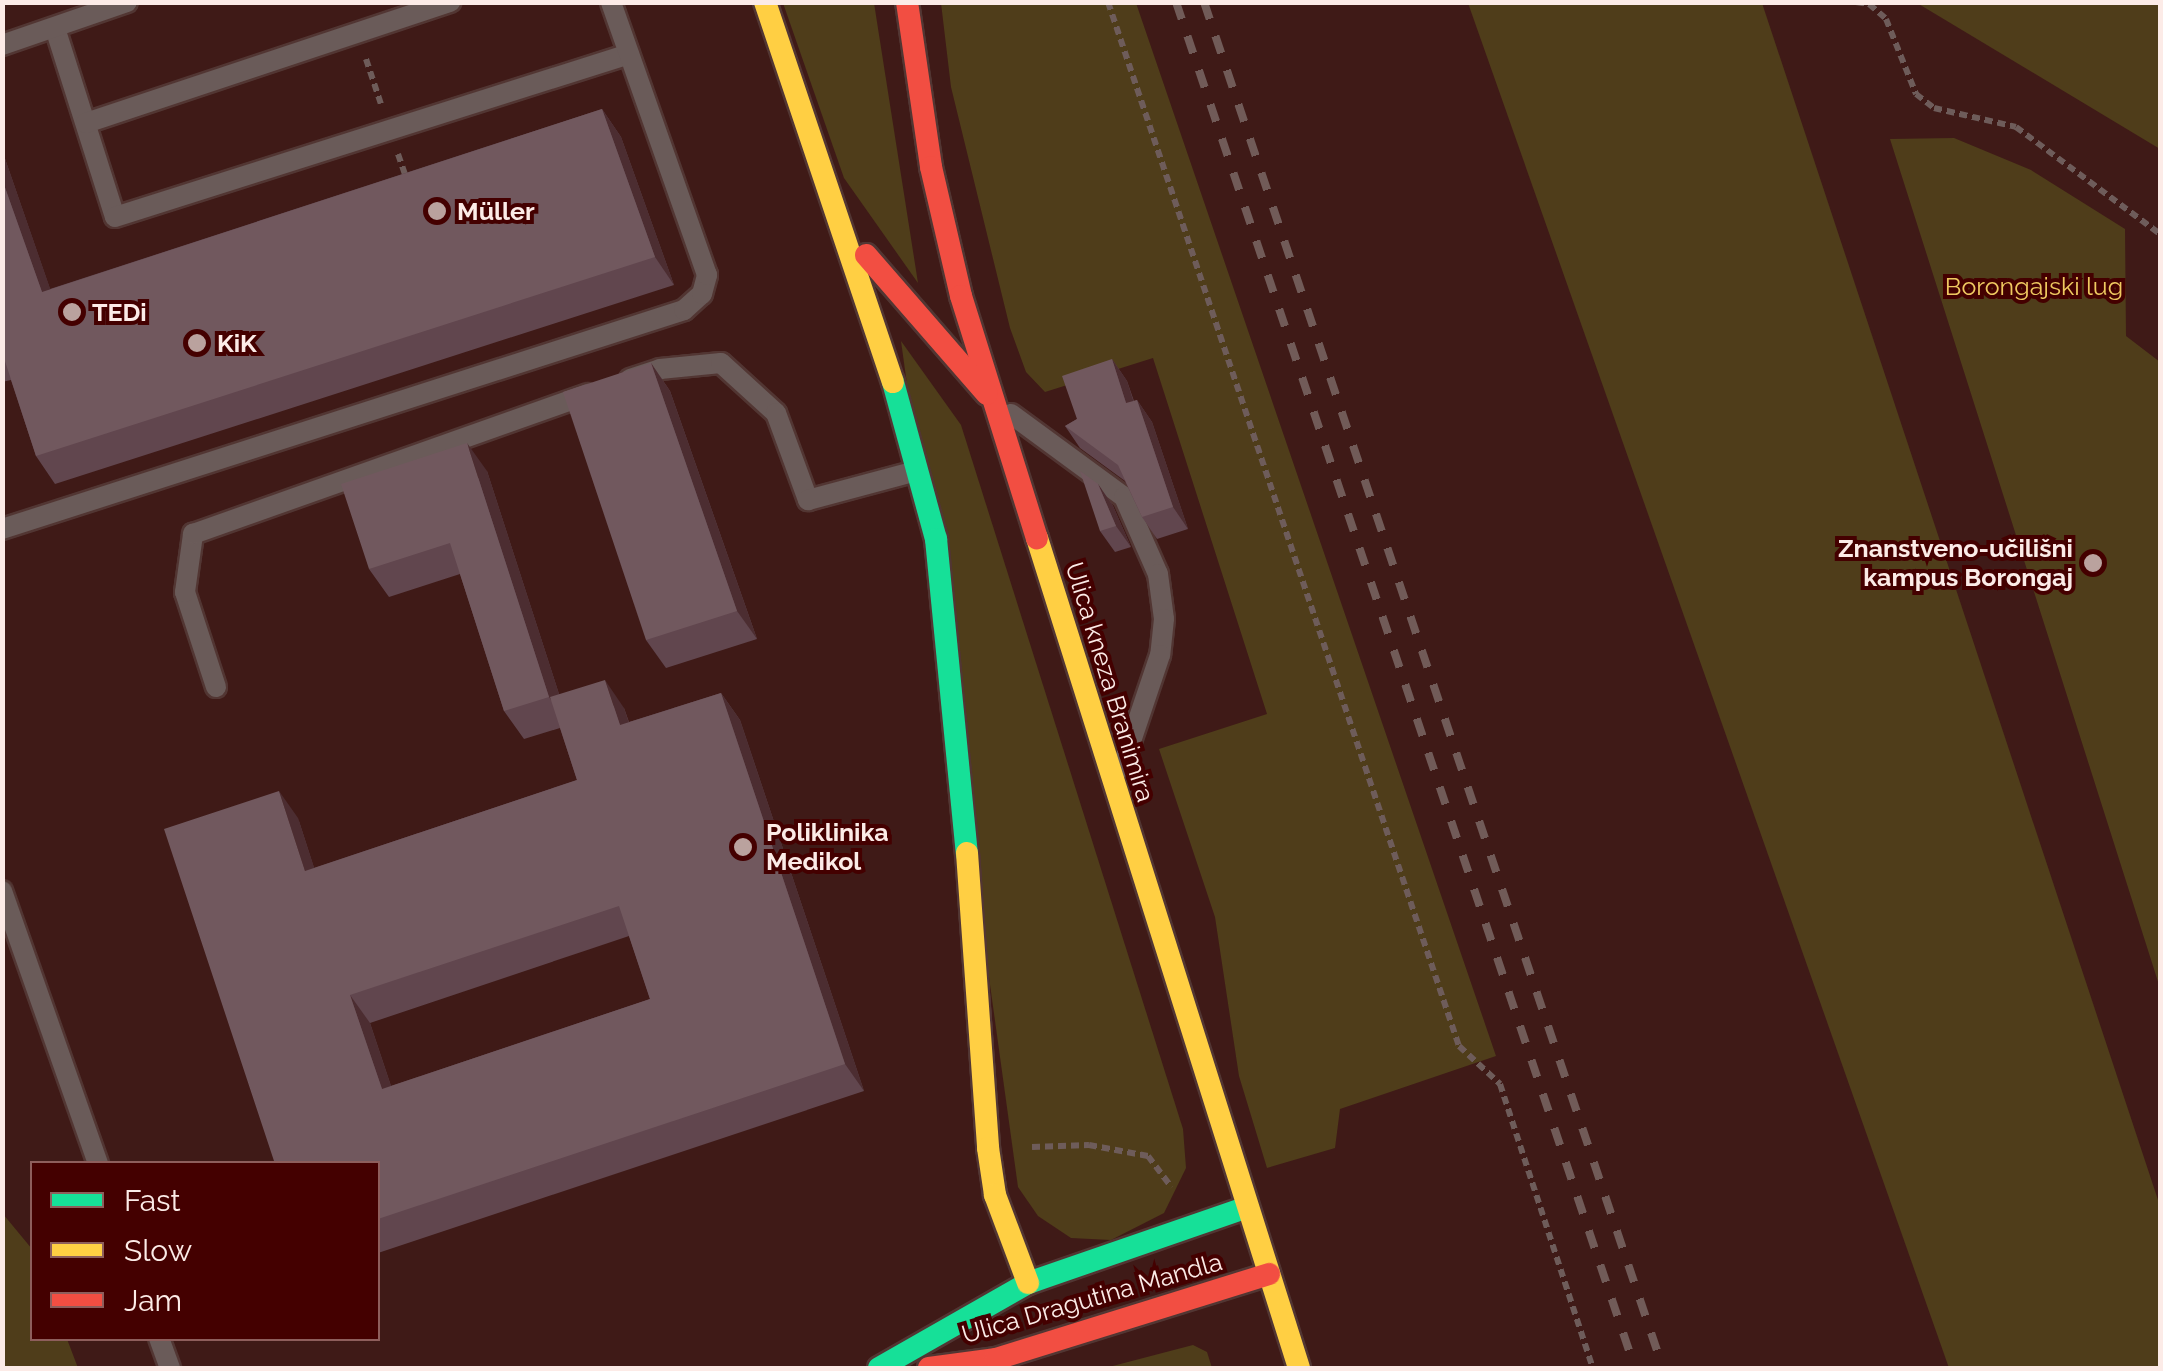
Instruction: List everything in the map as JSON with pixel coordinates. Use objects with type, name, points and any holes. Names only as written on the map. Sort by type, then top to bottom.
[{"type":"main road","points":[[765,2],[920,470],[947,611],[988,1148],[996,1195],[1028,1283]]},
{"type":"main road","name":"Ulica kneza Branimira","points":[[907,2],[931,167],[992,399],[1298,1368]]},
{"type":"main road","points":[[830,194],[916,320],[992,399]]},
{"type":"main road","name":"Ulica Dragutina Mandla","points":[[879,1368],[1028,1283],[1247,1207]]},
{"type":"main road","name":"Ulica Dragutina Mandla","points":[[928,1368],[996,1359],[1269,1274]]},
{"type":"lane","points":[[2,45],[127,2]]},
{"type":"lane","points":[[86,123],[450,2]]},
{"type":"lane","points":[[2,529],[684,310],[702,294],[707,275],[612,2]]},
{"type":"lane","points":[[54,28],[115,217],[628,54]]},
{"type":"lane","points":[[216,687],[185,592],[193,534],[660,369],[721,363],[776,414],[808,500],[920,470]]},
{"type":"lane","points":[[992,399],[1124,497],[1158,574],[1164,619],[1160,655],[1115,789]]},
{"type":"lane","points":[[2,890],[97,1161]]},
{"type":"lane","points":[[161,1341],[170,1368]]},
{"type":"path","points":[[1108,2],[1459,1046],[1500,1084],[1594,1368]]},
{"type":"path","points":[[1856,2],[1869,4],[1886,19],[1916,94],[1934,108],[2016,127],[2160,234]]},
{"type":"path","points":[[357,33],[408,181]]},
{"type":"path","points":[[1020,1147],[1089,1145],[1148,1156],[1166,1172],[1175,1198]]},
{"type":"green space","points":[[783,3],[874,3],[918,283],[844,178]]},
{"type":"green space","points":[[941,3],[1136,3],[1496,1056],[1340,1109],[1335,1148],[1267,1168],[1239,1076],[1215,917],[1159,749],[1267,714],[1153,358],[1045,392],[1026,372],[1010,328],[951,87]]},
{"type":"green space","points":[[1468,3],[1762,3],[2160,1206],[2160,1368],[1949,1368]]},
{"type":"green space","points":[[1917,3],[2160,3],[2160,149]]},
{"type":"green space","name":"Borongajski lug","points":[[1954,138],[2031,170],[2125,229],[2126,336],[2160,362],[2160,988],[1890,139]]},
{"type":"green space","points":[[901,341],[961,425],[1183,1129],[1186,1168],[1164,1213],[1111,1240],[1071,1238],[1038,1216],[1018,1187]]},
{"type":"green space","points":[[3,1214],[30,1247],[30,1341],[68,1341],[78,1368],[3,1368]]},
{"type":"green space","points":[[1193,1345],[1207,1352],[1212,1368],[1105,1368]]},
{"type":"building","points":[[602,109],[655,257],[36,456],[2,352],[2,179],[42,292]]},
{"type":"building","points":[[1112,359],[1126,403],[1137,400],[1173,507],[1142,517],[1118,465],[1065,426],[1077,419],[1062,376]]},
{"type":"building","points":[[651,363],[737,611],[646,640],[563,392]]},
{"type":"building","points":[[467,443],[549,697],[504,711],[450,543],[369,569],[341,484]]},
{"type":"building","points":[[1080,471],[1098,484],[1116,526],[1100,531]]},
{"type":"building","points":[[605,680],[620,725],[721,693],[845,1064],[380,1218],[380,1161],[274,1161],[164,829],[279,791],[305,871],[577,780],[550,697]],"holes":[[[619,906],[650,999],[382,1089],[350,995]]]},
{"type":"railway","points":[[1176,2],[1635,1368]]},
{"type":"railway","points":[[1204,2],[1663,1368]]},
{"type":"traffic: fast","points":[[893,382],[936,539],[967,853]]},
{"type":"traffic: fast","points":[[879,1368],[1028,1283],[1247,1207]]},
{"type":"traffic: slow","points":[[765,2],[893,382]]},
{"type":"traffic: slow","points":[[1037,538],[1299,1368]]},
{"type":"traffic: slow","points":[[967,853],[988,1148],[995,1195],[1028,1283]]},
{"type":"traffic: jam","points":[[907,2],[931,167],[961,296],[1037,538]]},
{"type":"traffic: jam","points":[[866,255],[987,394]]},
{"type":"traffic: jam","points":[[929,1368],[996,1359],[1269,1274]]},
{"type":"place","name":"Müller","points":[[437,211]]},
{"type":"place","name":"TEDi","points":[[72,312]]},
{"type":"place","name":"KiK","points":[[197,343]]},
{"type":"place","name":"Znanstveno-učilišni kampus Borongaj","points":[[2093,563]]},
{"type":"place","name":"Poliklinika Medikol","points":[[743,847]]}]
